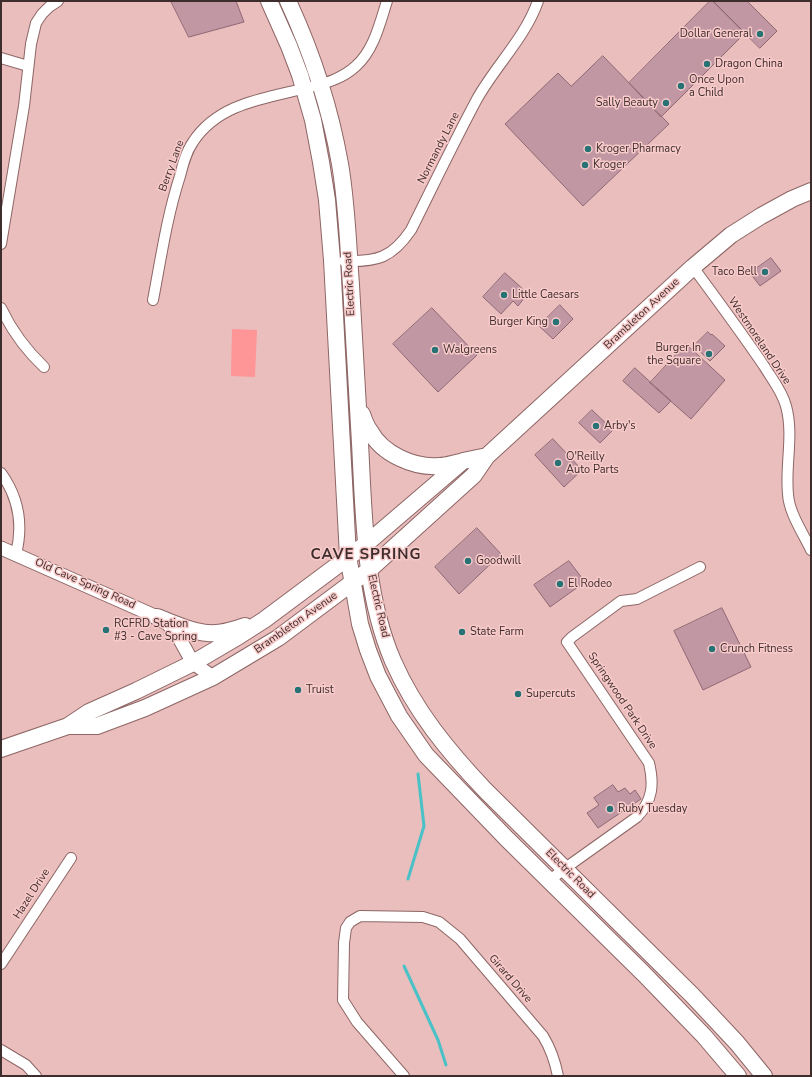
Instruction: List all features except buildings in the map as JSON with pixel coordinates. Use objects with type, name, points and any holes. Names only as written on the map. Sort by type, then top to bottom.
[{"type":"main road","name":"Electric Road","points":[[269,1],[289,46],[304,88],[322,162],[332,260],[348,556],[360,624],[378,676],[399,716],[426,755],[501,833],[643,973],[698,1030],[738,1076]]},
{"type":"main road","name":"Electric Road","points":[[288,1],[321,84],[340,164],[345,200],[366,544],[372,593],[383,634],[393,661],[406,688],[421,713],[437,736],[467,771],[693,996],[737,1043],[764,1076]]},
{"type":"main road","name":"Brambleton Avenue","points":[[68,726],[97,726],[145,708],[213,677],[278,638],[369,570],[474,475],[487,456],[693,267],[731,235],[792,199],[811,191]]},
{"type":"main road","points":[[358,404],[370,432],[383,448],[402,459],[420,465],[439,466],[463,461]]},
{"type":"main road","name":"Brambleton Avenue","points":[[1,750],[68,726],[89,712],[193,663],[264,620],[366,544],[463,461],[487,456]]},
{"type":"main road","points":[[157,617],[191,630],[208,633],[229,631],[264,620]]},
{"type":"main road","points":[[418,745],[428,740],[448,760],[467,771]]},
{"type":"street","points":[[1,244],[24,106],[31,44],[36,23],[49,7],[58,1]]},
{"type":"street","name":"Berry Lane","points":[[153,300],[173,198],[186,154],[193,141],[201,131],[211,123],[229,110],[244,103],[321,84],[346,74],[357,66],[365,56],[376,35],[387,1]]},
{"type":"street","name":"Normandy Lane","points":[[332,260],[364,262],[376,259],[388,254],[404,241],[412,230],[478,98],[520,39],[529,23],[538,1]]},
{"type":"street","points":[[1,58],[28,66]]},
{"type":"street","name":"Westmoreland Drive","points":[[693,267],[751,347],[779,390],[785,404],[790,428],[787,474],[788,496],[793,513],[811,550]]},
{"type":"street","points":[[1,308],[7,320],[25,346],[44,367]]},
{"type":"street","points":[[1,473],[11,491],[19,516],[19,535],[16,554]]},
{"type":"street","name":"Old Cave Spring Road","points":[[1,548],[157,617],[168,624],[178,636],[193,663],[213,677]]},
{"type":"street","name":"Springwood Park Drive","points":[[549,881],[637,817],[644,810],[649,801],[652,780],[649,763],[639,746],[567,642],[621,601],[637,599],[700,567]]},
{"type":"street","name":"Hazel Drive","points":[[1,964],[71,858]]},
{"type":"street","name":"Girard Drive","points":[[404,1076],[357,1022],[344,1000],[346,928],[350,922],[360,916],[423,916],[439,922],[460,940],[543,1036],[550,1048],[558,1076]]},
{"type":"street","points":[[1,1050],[26,1065],[36,1076]]},
{"type":"shaded area","points":[[232,329],[257,330],[255,377],[231,376]]},
{"type":"waterway","points":[[408,879],[424,826],[418,774]]},
{"type":"waterway","points":[[404,966],[438,1040],[446,1065]]},
{"type":"place","name":"Dollar General","points":[[760,34]]},
{"type":"place","name":"Dragon China","points":[[707,64]]},
{"type":"place","name":"Once Upon a Child","points":[[681,86]]},
{"type":"place","name":"Sally Beauty","points":[[666,103]]},
{"type":"place","name":"Kroger Pharmacy","points":[[588,149]]},
{"type":"place","name":"Kroger","points":[[585,165]]},
{"type":"place","name":"Taco Bell","points":[[765,272]]},
{"type":"place","name":"Little Caesars","points":[[504,295]]},
{"type":"place","name":"Burger King","points":[[556,322]]},
{"type":"place","name":"Walgreens","points":[[435,350]]},
{"type":"place","name":"Burger In the Square","points":[[709,354]]},
{"type":"place","name":"Arby's","points":[[596,426]]},
{"type":"place","name":"O'Reilly Auto Parts","points":[[558,463]]},
{"type":"place","name":"Goodwill","points":[[468,561]]},
{"type":"place","name":"El Rodeo","points":[[560,584]]},
{"type":"place","name":"RCFRD Station #3 - Cave Spring","points":[[106,630]]},
{"type":"place","name":"State Farm","points":[[462,632]]},
{"type":"place","name":"Crunch Fitness","points":[[712,649]]},
{"type":"place","name":"Truist","points":[[298,690]]},
{"type":"place","name":"Supercuts","points":[[518,694]]},
{"type":"place","name":"Ruby Tuesday","points":[[610,809]]},
{"type":"district","name":"CAVE SPRING","points":[[366,555]]}]
